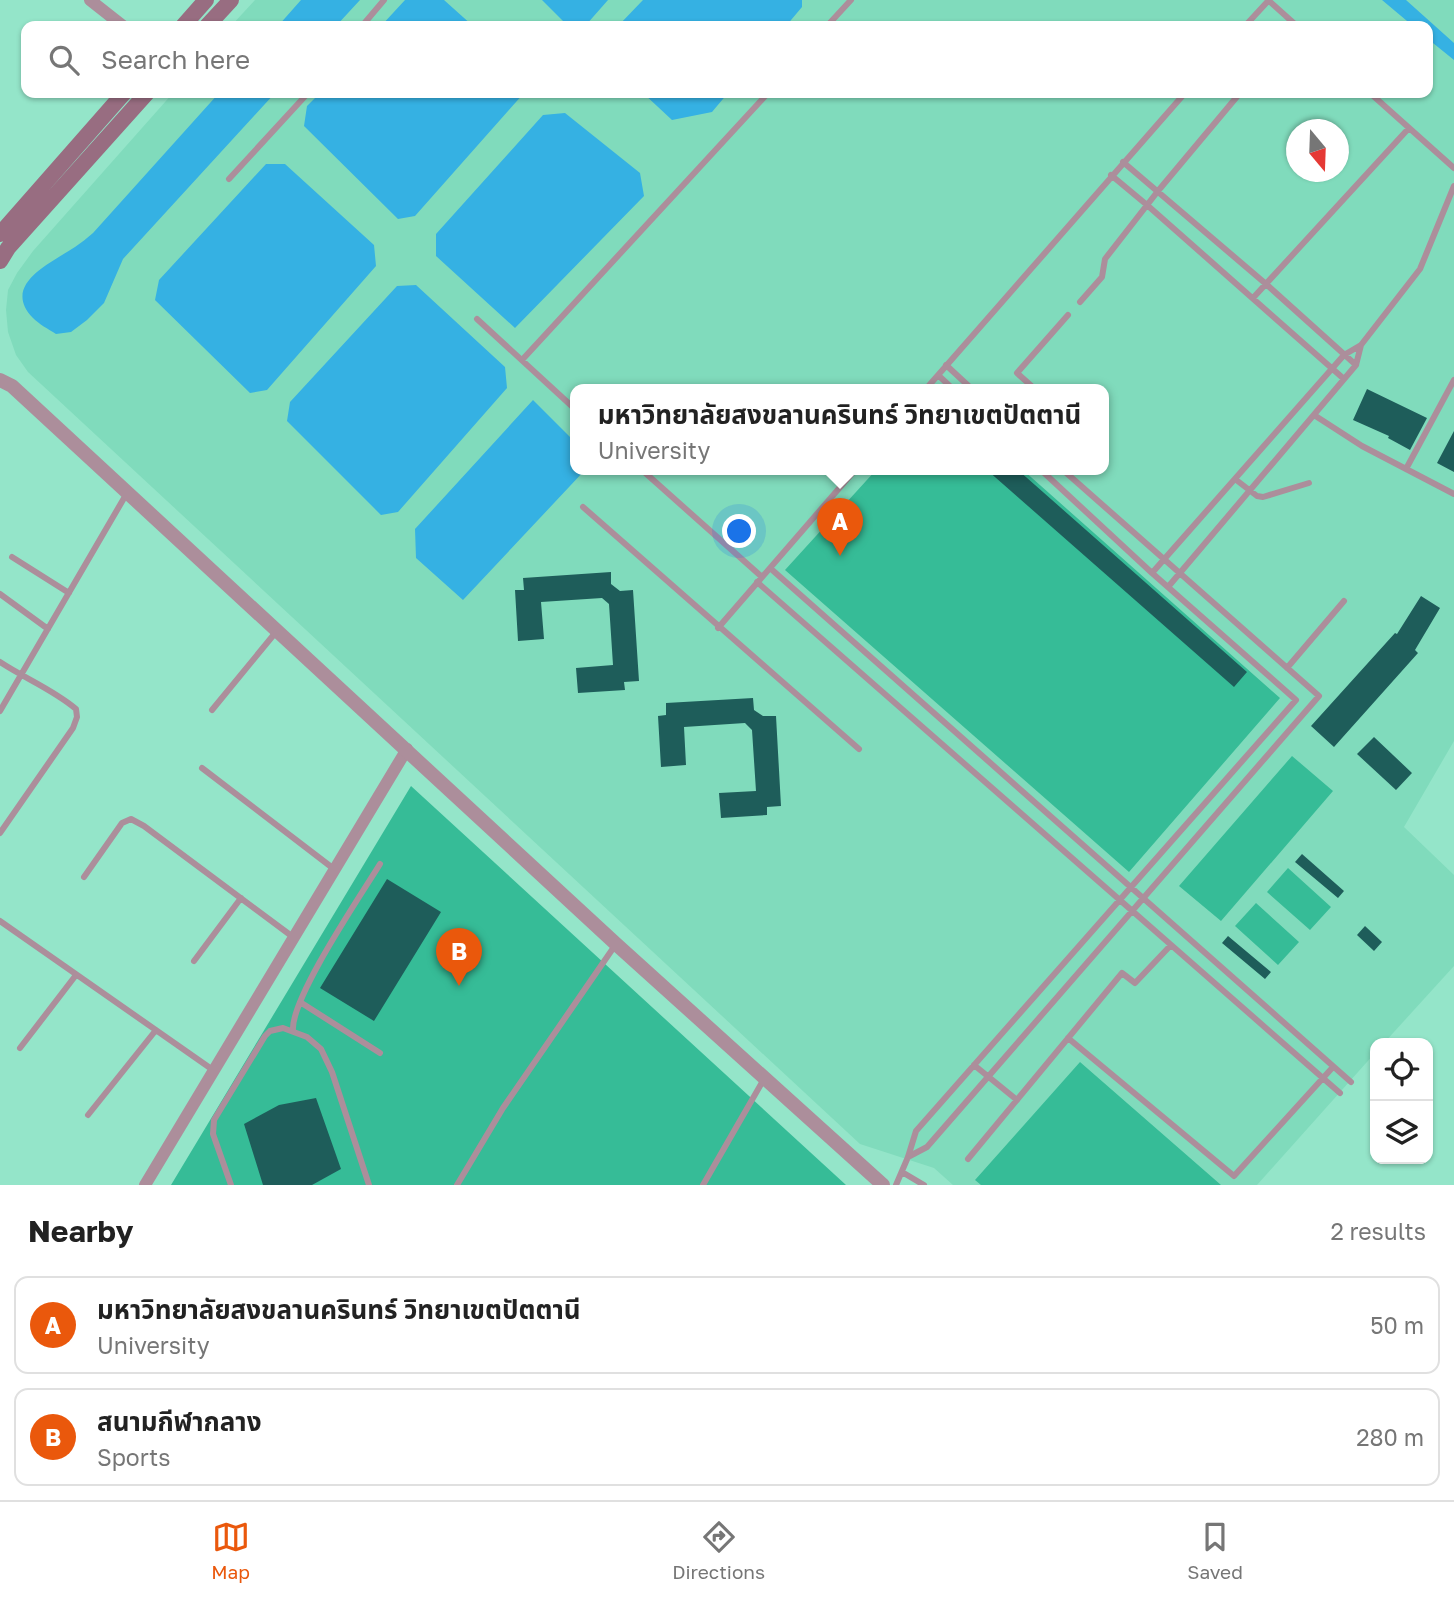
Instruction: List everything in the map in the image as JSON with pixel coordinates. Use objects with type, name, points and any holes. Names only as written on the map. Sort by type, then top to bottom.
[{"type":"main road","points":[[187,21],[205,0]]},
{"type":"main road","points":[[212,21],[231,0]]},
{"type":"main road","points":[[0,234],[120,98]]},
{"type":"main road","points":[[0,261],[8,248],[143,98]]},
{"type":"street","points":[[90,0],[117,21]]},
{"type":"street","points":[[0,367],[6,383],[616,944],[883,1185]]},
{"type":"street","points":[[145,1185],[407,749]]},
{"type":"lane","points":[[366,21],[384,0]]},
{"type":"lane","points":[[832,21],[851,0]]},
{"type":"lane","points":[[1250,21],[1269,0],[1291,21]]},
{"type":"lane","points":[[229,179],[303,98]]},
{"type":"lane","points":[[522,360],[763,98]]},
{"type":"lane","points":[[930,384],[1181,98]]},
{"type":"lane","points":[[1080,302],[1102,277],[1105,259],[1236,98]]},
{"type":"lane","points":[[1376,98],[1454,168]]},
{"type":"lane","points":[[1253,298],[1409,128]]},
{"type":"lane","points":[[1123,162],[1356,365]]},
{"type":"lane","points":[[1111,175],[1345,379]]},
{"type":"lane","points":[[1152,573],[1332,368],[1344,355],[1361,345],[1420,269],[1454,186]]},
{"type":"lane","points":[[1029,384],[1017,373],[1068,315]]},
{"type":"lane","points":[[477,319],[570,404]]},
{"type":"lane","points":[[1168,587],[1345,379],[1356,365],[1361,345]]},
{"type":"lane","points":[[946,365],[967,384]]},
{"type":"lane","points":[[938,374],[948,384]]},
{"type":"lane","points":[[1406,469],[1454,380]]},
{"type":"lane","points":[[1314,415],[1362,446],[1454,494]]},
{"type":"lane","points":[[647,475],[760,580],[1340,1093]]},
{"type":"lane","points":[[718,628],[851,475]]},
{"type":"lane","points":[[896,1185],[916,1131],[1296,700],[1046,475]]},
{"type":"lane","points":[[908,1157],[927,1147],[1319,696],[1069,475]]},
{"type":"lane","points":[[1235,479],[1263,497],[1309,483]]},
{"type":"lane","points":[[0,711],[127,493]]},
{"type":"lane","points":[[583,507],[859,749]]},
{"type":"lane","points":[[12,557],[69,593]]},
{"type":"lane","points":[[770,568],[1351,1082]]},
{"type":"lane","points":[[0,594],[48,629]]},
{"type":"lane","points":[[1287,668],[1344,601]]},
{"type":"lane","points":[[212,710],[275,632]]},
{"type":"lane","points":[[0,662],[68,702],[76,709],[77,717],[73,729],[0,833]]},
{"type":"lane","points":[[202,768],[335,870]]},
{"type":"lane","points":[[1202,807],[1214,817]]},
{"type":"lane","points":[[84,877],[122,823],[131,819],[293,937]]},
{"type":"lane","points":[[293,1031],[293,1019],[300,1002],[380,864]]},
{"type":"lane","points":[[194,961],[241,898]]},
{"type":"lane","points":[[0,921],[213,1070]]},
{"type":"lane","points":[[457,1185],[503,1108],[616,944]]},
{"type":"lane","points":[[968,1159],[1122,973],[1135,984],[1171,945]]},
{"type":"lane","points":[[20,1048],[76,975]]},
{"type":"lane","points":[[300,1002],[380,1054]]},
{"type":"lane","points":[[231,1185],[213,1134],[214,1120],[265,1036],[276,1028],[293,1031],[313,1041],[325,1056],[369,1185]]},
{"type":"lane","points":[[88,1115],[156,1030]]},
{"type":"lane","points":[[1068,1038],[1234,1176],[1333,1067]]},
{"type":"lane","points":[[974,1065],[1017,1100]]},
{"type":"lane","points":[[703,1185],[764,1079]]},
{"type":"lane","points":[[902,1172],[924,1185]]},
{"type":"shaded area","points":[[255,0],[1454,0],[1454,741],[1404,827],[1454,875],[1454,966],[1389,1038],[1370,1038],[1370,1059],[1257,1185],[953,1185],[934,1168],[860,1144],[28,372],[16,355],[8,332],[8,290],[33,251],[169,98],[1433,98],[1433,21],[236,21]]},
{"type":"shaded area","points":[[871,475],[1029,475],[1280,698],[1129,872],[785,570]]},
{"type":"shaded area","points":[[1292,756],[1333,791],[1221,921],[1179,886]]},
{"type":"shaded area","points":[[411,786],[846,1185],[171,1185]]},
{"type":"shaded area","points":[[1288,868],[1331,907],[1310,930],[1267,892]]},
{"type":"shaded area","points":[[1256,903],[1299,942],[1278,965],[1235,926]]},
{"type":"shaded area","points":[[1080,1062],[1221,1185],[981,1185],[975,1180]]},
{"type":"water","points":[[301,0],[360,0],[341,21],[282,21]]},
{"type":"water","points":[[405,0],[444,0],[467,21],[386,21]]},
{"type":"water","points":[[542,0],[608,0],[590,21],[563,21]]},
{"type":"water","points":[[643,0],[802,0],[802,7],[790,21],[623,21]]},
{"type":"water","points":[[1382,0],[1406,0],[1429,21],[1407,21]]},
{"type":"water","points":[[1433,24],[1454,43],[1454,60],[1433,43]]},
{"type":"water","points":[[214,98],[270,98],[123,259],[104,303],[71,332],[56,334],[33,318],[24,306],[26,285],[43,267],[93,233]]},
{"type":"water","points":[[315,98],[520,98],[415,216],[398,219],[304,126],[307,106]]},
{"type":"water","points":[[648,98],[724,98],[712,112],[672,120]]},
{"type":"water","points":[[565,113],[640,173],[644,196],[515,328],[436,256],[436,234],[543,115]]},
{"type":"water","points":[[266,164],[285,164],[374,245],[376,266],[267,390],[250,393],[155,300],[159,280]]},
{"type":"water","points":[[416,285],[505,367],[507,388],[398,512],[381,515],[287,421],[290,402],[397,286]]},
{"type":"water","points":[[533,400],[570,437],[570,475],[580,475],[463,600],[416,558],[415,529]]},
{"type":"building","points":[[1367,389],[1427,418],[1410,450],[1388,438],[1389,436],[1353,420]]},
{"type":"building","points":[[1454,431],[1454,472],[1437,463]]},
{"type":"building","points":[[993,475],[1024,475],[1247,672],[1234,687]]},
{"type":"building","points":[[611,572],[611,584],[620,591],[633,590],[639,681],[624,682],[625,690],[578,693],[576,668],[613,665],[609,604],[602,598],[541,602],[544,639],[518,641],[515,590],[524,590],[523,578]]},
{"type":"building","points":[[1421,596],[1440,608],[1415,650],[1418,653],[1334,747],[1311,726],[1395,633],[1397,634]]},
{"type":"building","points":[[753,698],[754,710],[763,716],[776,716],[781,806],[767,807],[767,815],[721,818],[719,793],[756,791],[752,730],[745,723],[684,727],[686,765],[661,767],[658,716],[666,715],[666,703]]},
{"type":"building","points":[[1374,737],[1412,773],[1396,790],[1357,754]]},
{"type":"building","points":[[1302,854],[1344,891],[1338,898],[1295,862]]},
{"type":"building","points":[[387,879],[441,912],[374,1021],[320,988]]},
{"type":"building","points":[[1365,926],[1382,942],[1374,951],[1357,935]]},
{"type":"building","points":[[1228,936],[1271,972],[1265,979],[1222,943]]},
{"type":"building","points":[[316,1098],[341,1169],[312,1185],[263,1185],[244,1124],[279,1105]]},
{"type":"place","name":"มหาวิทยาลัยสงขลานครินทร์ วิทยาเขตปัตตานี","points":[[840,556]]},
{"type":"place","name":"สนามกีฬากลาง","points":[[459,986]]}]
